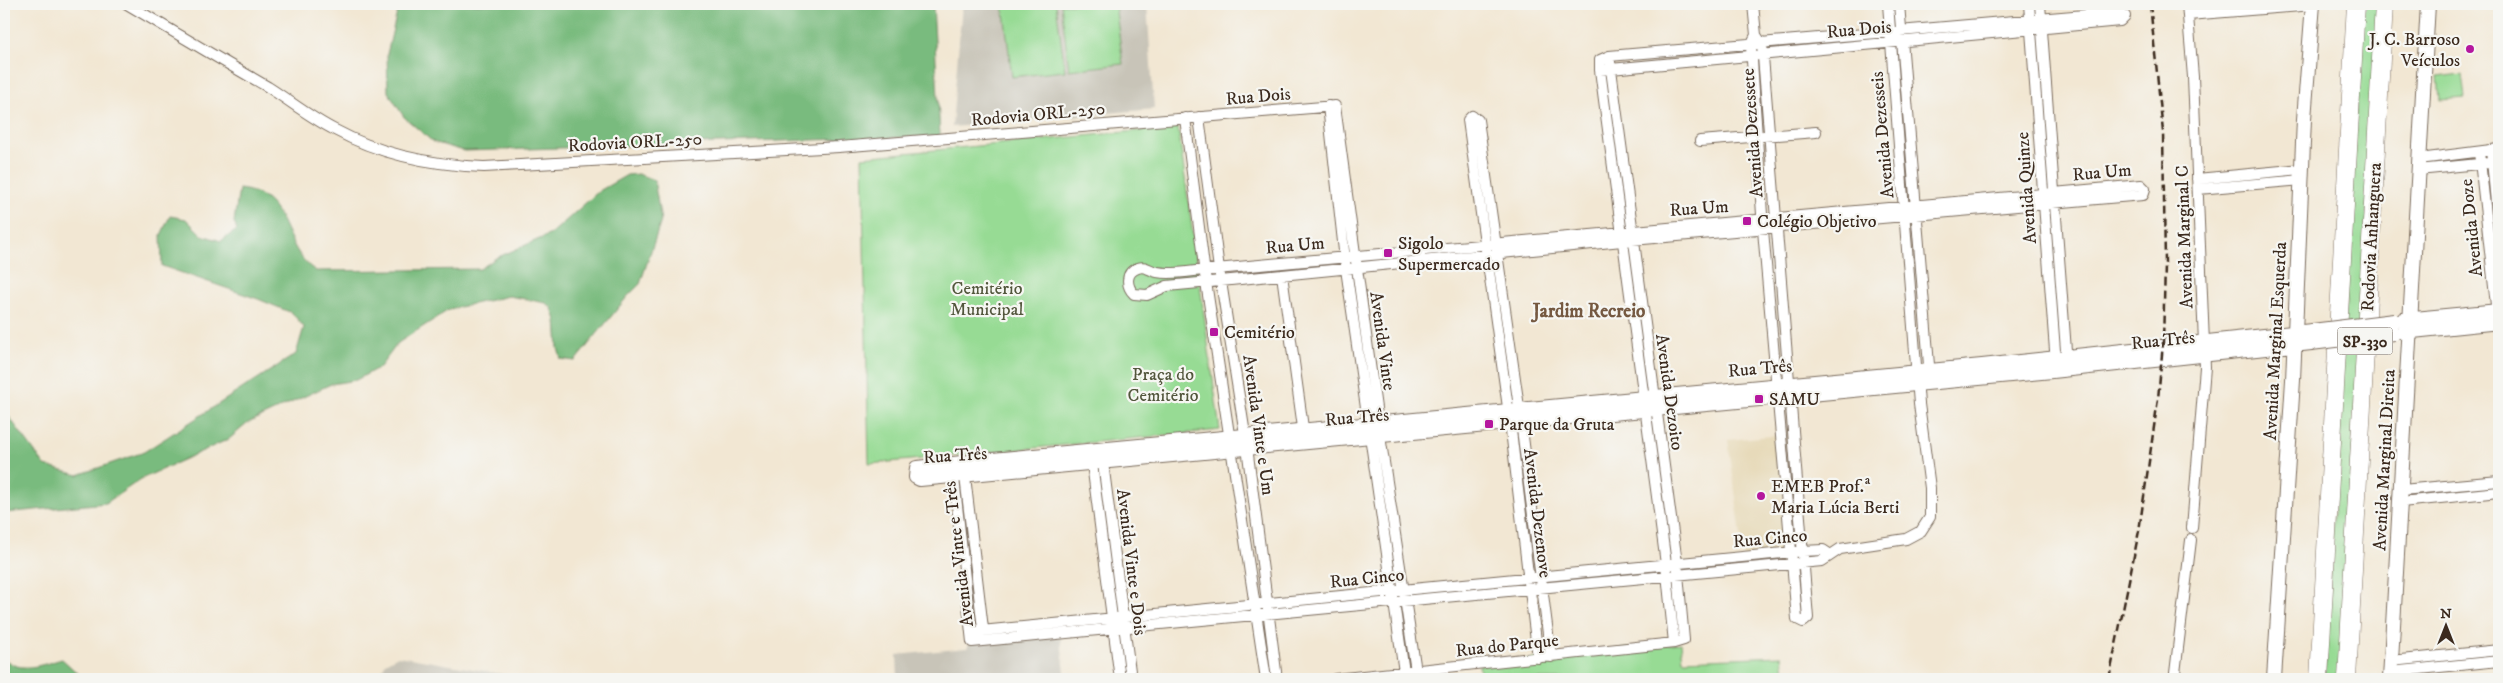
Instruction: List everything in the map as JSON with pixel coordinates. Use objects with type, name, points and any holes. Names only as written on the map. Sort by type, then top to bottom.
[{"type":"highway","name":"Rodovia Anhanguera","points":[[2319,679],[2356,4]]},
{"type":"highway","name":"Rodovia Anhanguera","points":[[2347,679],[2384,4]]},
{"type":"main road","name":"Avenida Marginal Direita","points":[[2390,671],[2428,4]]},
{"type":"main road","name":"Avenida Marginal Esquerda","points":[[2274,679],[2313,5]]},
{"type":"main road","name":"Rua Três","points":[[959,469],[1924,378],[2411,325],[2498,320]]},
{"type":"street","name":"Rodovia ORL-250","points":[[127,4],[334,130],[380,150],[414,160],[447,166],[484,167],[839,147],[1184,118]]},
{"type":"street","name":"Avenida Dezessete","points":[[1751,45],[1763,225],[1784,391],[1804,562],[1806,621],[1799,622],[1797,619],[1792,563],[1784,391],[1775,224],[1763,55],[1753,4]]},
{"type":"street","name":"Avenida Dezesseis","points":[[1830,554],[1840,549],[1906,539],[1922,531],[1930,517],[1930,488],[1923,447],[1924,378],[1896,37],[1888,4]]},
{"type":"street","name":"Avenida Dezesseis","points":[[1896,37],[1899,4]]},
{"type":"street","name":"Avenida Quinze","points":[[2029,4],[2036,24],[2054,198],[2062,364]]},
{"type":"street","name":"Avenida Quinze","points":[[2040,4],[2036,24],[2043,199],[2062,364]]},
{"type":"street","points":[[2188,8],[2212,4]]},
{"type":"street","points":[[2188,8],[2313,5]]},
{"type":"street","name":"Avenida Marginal C","points":[[2188,8],[2198,184],[2204,349],[2192,528]]},
{"type":"street","name":"Rua Dois","points":[[1604,67],[1763,55],[1896,37],[2036,24],[2120,12],[2125,16],[2120,21],[2036,24]]},
{"type":"street","name":"Rua Dois","points":[[1609,56],[1751,45],[1759,39],[1896,37]]},
{"type":"street","name":"Avenida Dezoito","points":[[1609,56],[1604,67],[1626,235],[1638,362],[1649,403],[1672,569],[1678,643]]},
{"type":"street","name":"Rua Dois","points":[[1184,118],[1331,106]]},
{"type":"street","name":"Avenida Vinte","points":[[1331,106],[1337,109],[1350,257],[1346,269],[1405,590],[1416,671]]},
{"type":"street","name":"Avenida Dezenove","points":[[1492,249],[1468,120],[1472,116],[1478,120],[1492,249],[1515,416],[1542,576],[1551,657]]},
{"type":"street","name":"Avenida Vinte e Um","points":[[1199,117],[1219,269],[1246,441],[1264,612],[1266,679]]},
{"type":"street","name":"Avenida Vinte e Um","points":[[1184,118],[1206,282],[1256,605],[1264,612],[1277,679]]},
{"type":"street","points":[[1700,141],[1816,132]]},
{"type":"street","points":[[2419,165],[2495,150]]},
{"type":"street","name":"Avenida Doze","points":[[2495,150],[2499,234]]},
{"type":"street","name":"Avenida Doze","points":[[2479,152],[2498,320]]},
{"type":"street","points":[[2419,165],[2496,162]]},
{"type":"street","points":[[2198,184],[2302,175]]},
{"type":"street","name":"Rua Um","points":[[1492,249],[1350,257],[1205,270],[1157,272],[1139,267],[1129,275],[1128,282],[1134,294],[1142,296],[1167,286],[1357,268],[1492,249],[1626,235],[1775,224],[2054,198],[2143,195],[2145,190],[2141,185],[2054,198]]},
{"type":"street","name":"Avenida Dezoito","points":[[1626,235],[1649,360],[1649,403]]},
{"type":"street","name":"Avenida Vinte","points":[[1350,257],[1357,268],[1391,591],[1404,672]]},
{"type":"street","points":[[1282,275],[1304,436]]},
{"type":"street","points":[[1638,362],[1649,360]]},
{"type":"street","name":"Avenida Dezenove","points":[[1515,416],[1523,524],[1532,589],[1538,658]]},
{"type":"street","name":"Avenida Vinte e Dois","points":[[1096,455],[1118,624],[1120,679]]},
{"type":"street","name":"Avenida Vinte e Três","points":[[959,469],[984,636]]},
{"type":"street","name":"Avenida Vinte e Três","points":[[959,469],[971,637]]},
{"type":"street","points":[[2401,496],[2452,486],[2499,481]]},
{"type":"street","points":[[2452,486],[2453,497]]},
{"type":"street","points":[[2401,496],[2453,497],[2499,492]]},
{"type":"street","points":[[1523,524],[1534,524]]},
{"type":"street","points":[[2177,679],[2175,673],[2191,540]]},
{"type":"street","name":"Rua Cinco","points":[[971,637],[1406,602],[1543,588],[1672,569],[1792,552],[1823,550],[1830,554],[1829,557],[1822,561],[1792,563],[1672,569],[1542,576],[1391,591],[1264,612]]},
{"type":"street","name":"Rua Cinco","points":[[1118,624],[1256,605]]},
{"type":"street","name":"Avenida Vinte e Dois","points":[[1118,624],[1131,679]]},
{"type":"street","name":"Rua do Parque","points":[[1335,679],[1678,643]]},
{"type":"street","points":[[2390,671],[2450,655],[2499,650]]},
{"type":"street","points":[[2450,655],[2450,666]]},
{"type":"street","points":[[2390,671],[2499,661]]},
{"type":"shaded area","points":[[962,4],[1147,4],[1154,109],[952,127]]},
{"type":"shaded area","name":"EMEB Prof.ª Maria Lúcia Berti","points":[[1782,435],[1792,552],[1744,557],[1728,440]]},
{"type":"shaded area","points":[[1060,634],[1066,679],[898,679],[897,655],[967,648],[970,642]]},
{"type":"shaded area","points":[[398,656],[529,679],[380,679],[385,663]]},
{"type":"green space","points":[[399,4],[933,4],[940,136],[464,151],[433,142],[404,117],[388,92],[387,54]]},
{"type":"green space","points":[[1003,4],[1056,4],[1065,71],[1012,77]]},
{"type":"green space","points":[[1061,4],[1115,4],[1123,64],[1069,70]]},
{"type":"green space","points":[[2362,4],[2378,4],[2341,679],[2324,679]]},
{"type":"green space","points":[[2462,74],[2465,98],[2440,100],[2438,77]]},
{"type":"green space","name":"Cemitério Municipal","points":[[1178,127],[1220,430],[869,464],[862,157]]},
{"type":"green space","points":[[638,174],[654,180],[661,221],[640,284],[627,297],[575,361],[561,359],[558,348],[556,320],[552,308],[546,303],[509,296],[450,309],[398,343],[380,367],[356,380],[331,384],[248,423],[229,439],[141,479],[106,503],[4,513],[4,410],[45,466],[78,475],[144,452],[296,354],[304,327],[292,313],[258,299],[162,266],[161,235],[170,216],[186,219],[202,235],[221,241],[237,230],[234,222],[239,189],[256,193],[268,201],[277,211],[304,261],[316,271],[480,269],[496,258],[551,234],[599,191],[627,175]]},
{"type":"green space","points":[[1681,643],[1683,660],[1782,656],[1785,679],[1481,679],[1479,665]]},
{"type":"green space","points":[[4,658],[10,663],[24,667],[32,667],[62,659],[84,679],[4,679]]},
{"type":"railway","points":[[2109,679],[2139,531],[2158,399],[2163,343],[2165,264],[2163,132],[2150,4]]},
{"type":"place","name":"J. C. Barroso Veículos","points":[[2470,49]]},
{"type":"place","name":"Colégio Objetivo","points":[[1747,221]]},
{"type":"place","name":"Sigolo Supermercado","points":[[1388,253]]},
{"type":"place","name":"Cemitério","points":[[1214,332]]},
{"type":"place","name":"SAMU","points":[[1759,399]]},
{"type":"place","name":"Parque da Gruta","points":[[1489,424]]},
{"type":"place","name":"EMEB Prof.ª Maria Lúcia Berti","points":[[1761,496]]},
{"type":"district","name":"Jardim Recreio","points":[[1589,310]]},
{"type":"park label","name":"Praça do Cemitério","points":[[1163,384]]}]
